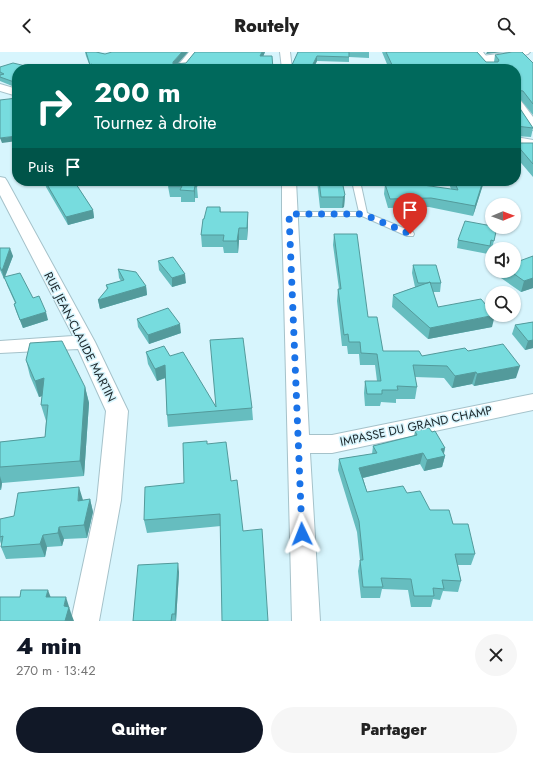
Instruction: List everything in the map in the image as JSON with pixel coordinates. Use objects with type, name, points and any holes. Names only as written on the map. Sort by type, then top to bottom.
[{"type":"main road","points":[[480,55],[486,64]]},
{"type":"main road","points":[[521,110],[533,126]]},
{"type":"street","points":[[184,64],[194,52]]},
{"type":"street","points":[[285,52],[286,64]]},
{"type":"street","points":[[480,55],[508,56],[525,52]]},
{"type":"street","points":[[0,87],[12,91]]},
{"type":"street","points":[[521,142],[533,144]]},
{"type":"street","name":"RUE JEAN-CLAUDE MARTIN","points":[[0,181],[85,342],[117,411],[110,500],[85,621]]},
{"type":"street","points":[[289,186],[306,621]]},
{"type":"street","points":[[0,347],[85,342]]},
{"type":"street","name":"IMPASSE DU GRAND CHAMP","points":[[298,444],[332,444],[533,402]]},
{"type":"lane","points":[[357,186],[363,214]]},
{"type":"lane","points":[[289,214],[363,214],[410,234]]},
{"type":"building","points":[[86,52],[105,54],[112,52],[182,52],[173,64],[90,64]]},
{"type":"building","points":[[195,52],[262,52],[260,56],[272,56],[273,64],[173,64],[186,63]]},
{"type":"building","points":[[298,52],[349,52],[349,57],[317,56],[313,64],[292,64]]},
{"type":"building","points":[[386,52],[477,52],[486,62],[498,62],[499,60],[495,55],[522,52],[533,63],[533,104],[523,91],[521,91],[521,64],[392,64]]},
{"type":"building","points":[[13,63],[17,64],[12,64],[12,81],[0,77],[0,75],[4,74],[0,72],[0,67]]},
{"type":"building","points":[[12,99],[12,137],[0,138],[0,100]]},
{"type":"building","points":[[521,110],[533,128],[521,127]]},
{"type":"building","points":[[521,143],[533,143],[533,164],[521,150]]},
{"type":"building","points":[[48,186],[77,186],[93,210],[66,217]]},
{"type":"building","points":[[182,186],[195,186],[194,191],[180,190]]},
{"type":"building","points":[[320,186],[343,186],[345,195],[343,197],[321,197]]},
{"type":"building","points":[[386,186],[430,186],[458,190],[456,186],[481,186],[475,206],[431,198],[390,199]]},
{"type":"building","points":[[207,207],[220,207],[220,212],[248,212],[247,228],[239,228],[237,241],[223,241],[224,235],[201,235],[203,219]]},
{"type":"building","points":[[465,221],[485,225],[485,234],[496,234],[494,241],[491,240],[491,242],[485,242],[485,245],[458,240]]},
{"type":"building","points":[[334,234],[357,234],[368,317],[377,317],[383,351],[419,351],[422,356],[465,348],[468,351],[503,344],[520,366],[477,374],[476,372],[455,376],[447,366],[413,365],[417,387],[397,386],[398,390],[382,390],[382,394],[367,394],[365,381],[381,381],[377,354],[361,353],[360,342],[349,342],[348,334],[344,335],[338,289],[341,289]]},
{"type":"building","points":[[0,248],[10,248],[2,271],[0,267]]},
{"type":"building","points":[[533,256],[533,278],[524,281],[520,278],[521,260]]},
{"type":"building","points":[[173,257],[185,274],[172,278],[158,261]]},
{"type":"building","points":[[413,265],[436,265],[441,283],[418,283]]},
{"type":"building","points":[[118,269],[136,272],[146,286],[98,300],[108,288],[106,285],[124,280]]},
{"type":"building","points":[[20,273],[33,298],[39,296],[46,312],[20,320],[14,304],[16,303],[4,277]]},
{"type":"building","points":[[430,282],[438,307],[481,299],[485,304],[485,317],[430,328],[393,295]]},
{"type":"building","points":[[168,308],[180,324],[148,335],[137,319]]},
{"type":"building","points":[[533,322],[533,340],[528,341],[515,325]]},
{"type":"building","points":[[243,338],[252,408],[167,415],[165,365],[155,369],[146,352],[164,346],[170,356],[183,352],[216,407],[210,340]]},
{"type":"building","points":[[62,341],[85,387],[80,461],[0,467],[0,442],[45,437],[48,405],[41,405],[44,378],[35,381],[26,360],[30,343]]},
{"type":"building","points":[[429,428],[432,432],[435,431],[445,448],[441,449],[445,456],[427,460],[423,453],[359,468],[367,492],[403,486],[407,493],[420,491],[430,510],[449,510],[453,524],[468,524],[475,554],[455,554],[461,581],[442,580],[444,589],[433,588],[434,596],[414,596],[411,579],[381,578],[383,587],[363,587],[360,560],[363,560],[359,521],[339,459],[377,453],[373,446],[417,435],[415,431]]},
{"type":"building","points":[[207,441],[207,444],[226,442],[231,481],[237,480],[243,531],[262,529],[268,621],[222,621],[220,514],[144,520],[145,487],[184,483],[183,443]]},
{"type":"building","points":[[79,487],[78,501],[90,499],[84,525],[59,527],[58,533],[43,535],[40,544],[1,547],[3,536],[0,537],[0,519],[14,516],[18,493]]},
{"type":"building","points":[[178,563],[175,614],[172,614],[171,621],[133,621],[138,565]]},
{"type":"building","points":[[21,590],[48,590],[46,597],[66,597],[64,606],[69,607],[65,621],[0,621],[0,597],[20,597]]},
{"type":"route","points":[[302,534],[289,214],[363,214],[410,234]]}]
